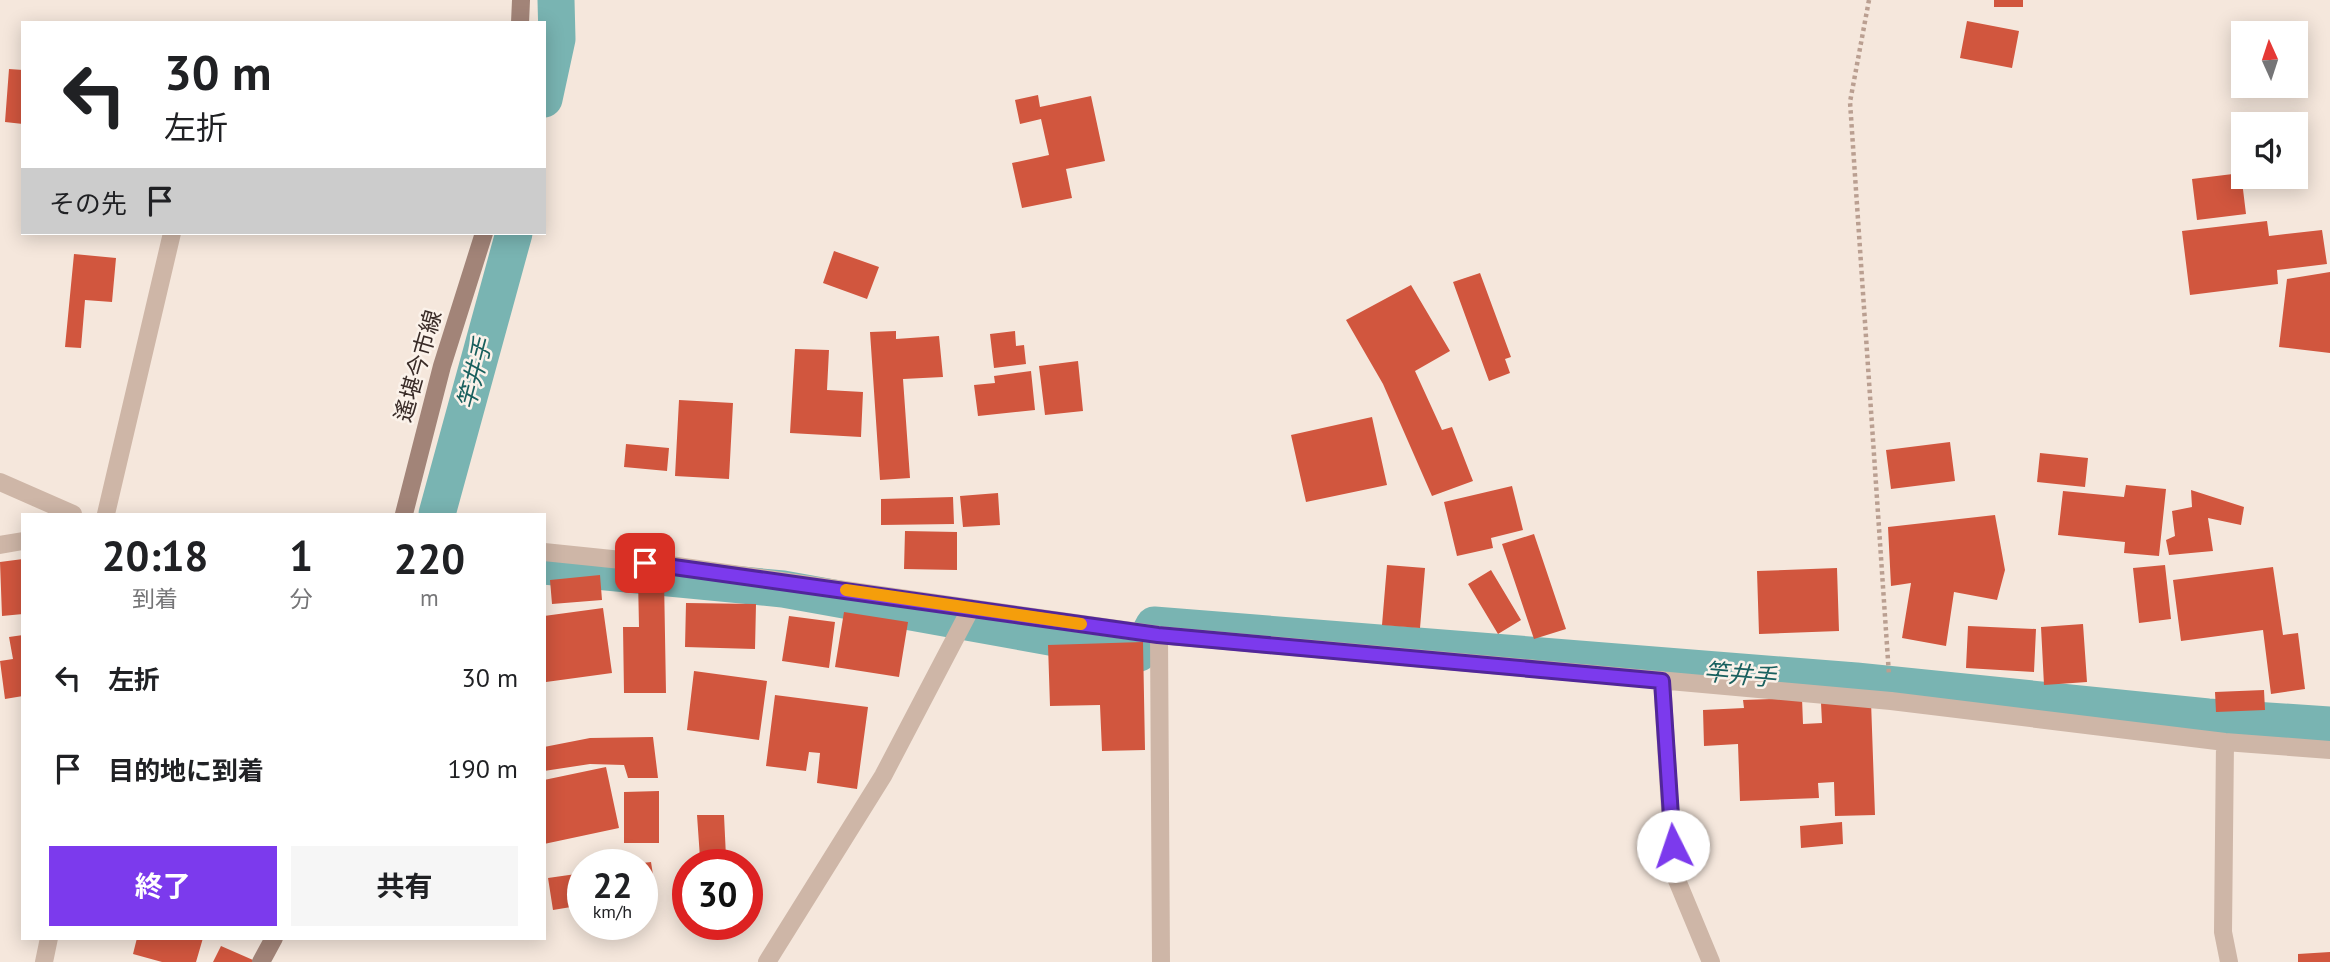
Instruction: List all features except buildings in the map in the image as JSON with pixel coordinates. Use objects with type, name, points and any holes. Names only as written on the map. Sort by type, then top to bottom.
[{"type":"main road","points":[[520,21],[521,0]]},
{"type":"main road","name":"遙堪今市線","points":[[404,513],[442,366],[483,235]]},
{"type":"main road","points":[[261,962],[273,940]]},
{"type":"street","points":[[106,513],[172,235]]},
{"type":"street","points":[[0,482],[72,513]]},
{"type":"street","points":[[0,545],[21,541]]},
{"type":"street","points":[[546,552],[670,565],[1158,635],[1891,701],[2225,742],[2330,750]]},
{"type":"street","points":[[767,962],[883,776],[971,608]]},
{"type":"street","points":[[1158,635],[1161,962]]},
{"type":"street","points":[[1662,681],[1674,873],[1711,962]]},
{"type":"street","points":[[2225,742],[2223,932],[2230,962]]},
{"type":"street","points":[[44,962],[48,940]]},
{"type":"path","points":[[1869,0],[1850,102],[1891,701]]},
{"type":"waterway","name":"竿井手","points":[[546,90],[557,39],[556,0]]},
{"type":"waterway","name":"竿井手","points":[[437,513],[513,235]]},
{"type":"waterway","name":"竿井手","points":[[546,566],[783,589],[1139,653],[1154,625],[1856,681],[2208,717],[2330,725]]},
{"type":"slow traffic","points":[[846,590],[1081,624]]},
{"type":"route","points":[[645,563],[1158,635],[1662,681],[1673,846]]}]
